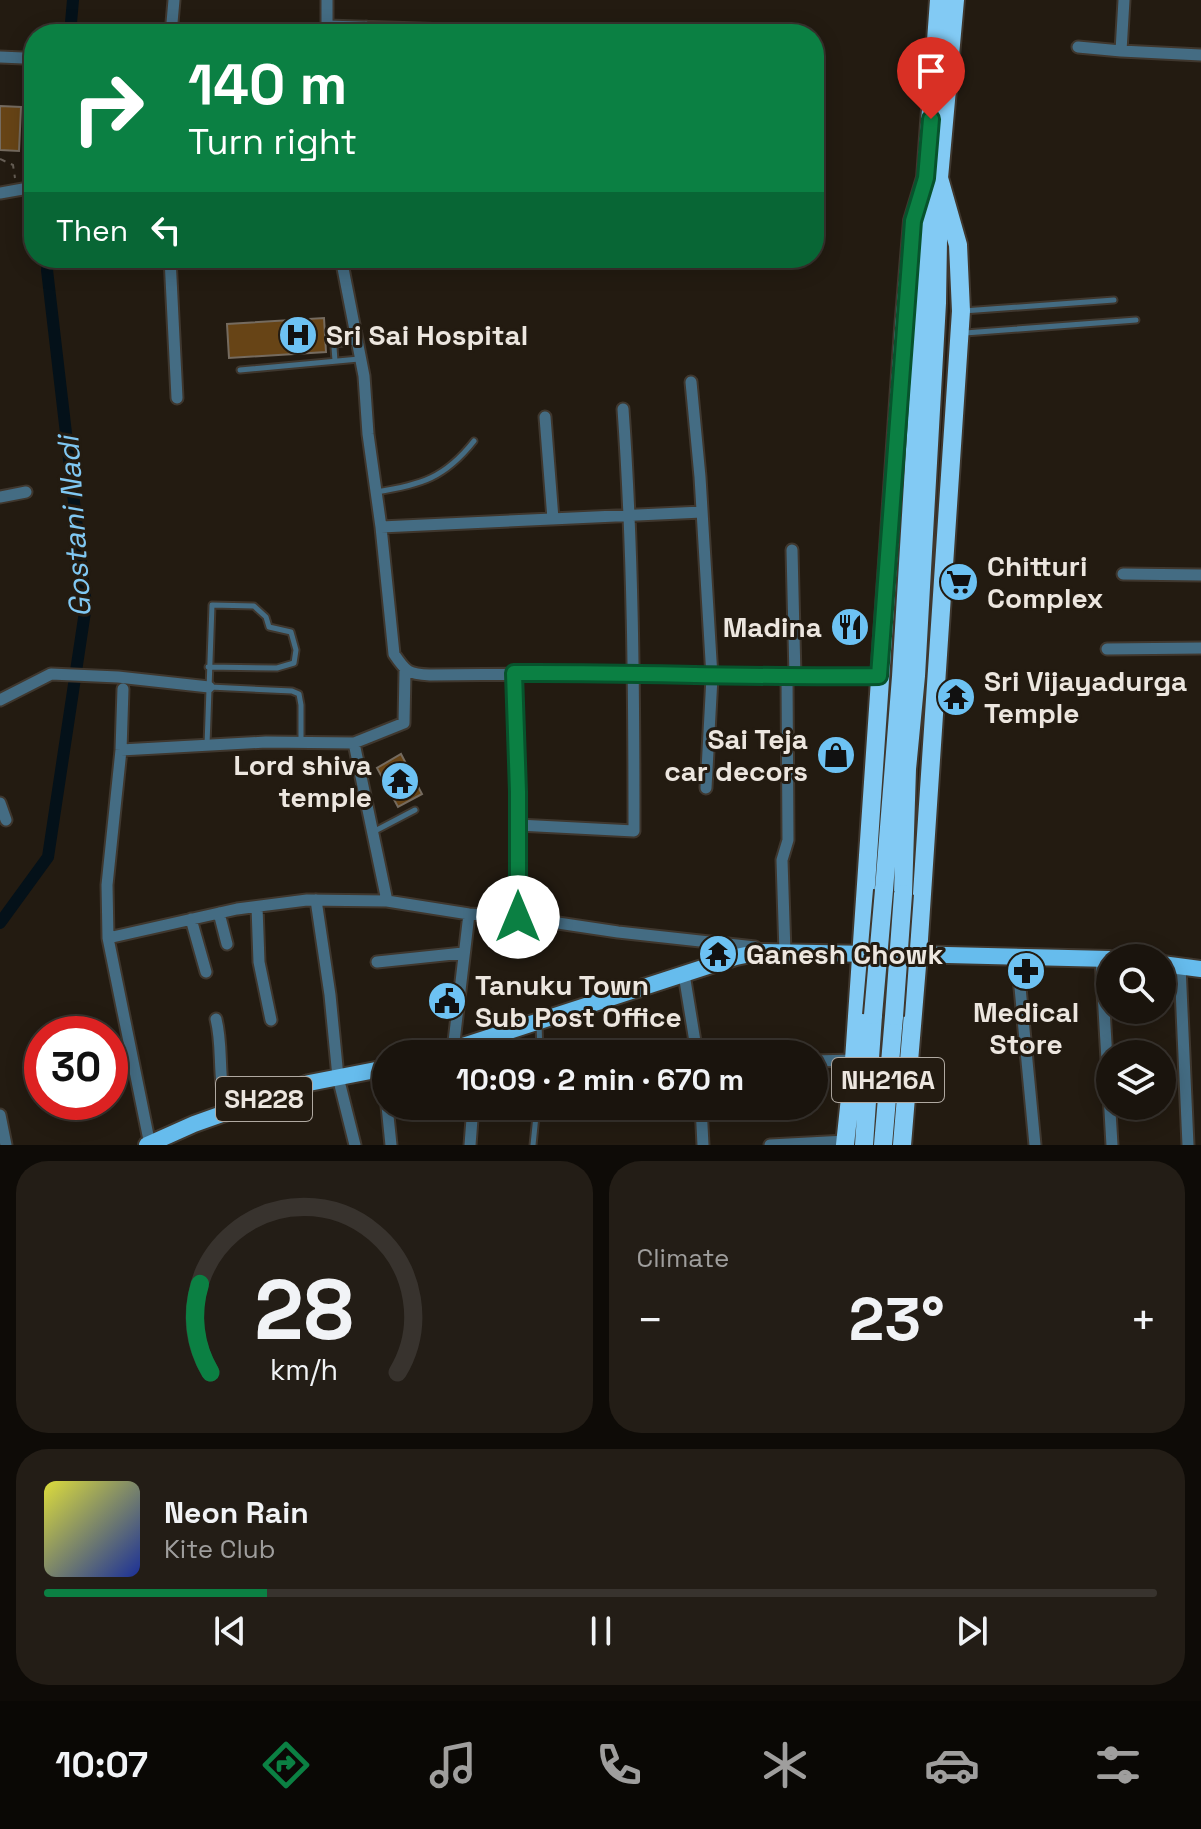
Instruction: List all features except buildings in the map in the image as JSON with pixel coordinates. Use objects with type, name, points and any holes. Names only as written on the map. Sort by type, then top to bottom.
[{"type":"highway","name":"NH216A","points":[[852,1144],[873,1015],[884,890],[933,178],[951,0]]},
{"type":"highway","name":"NH216A","points":[[883,1145],[903,894],[907,769],[916,676],[937,303],[933,178]]},
{"type":"highway","points":[[902,1145],[918,954],[961,311],[958,245],[933,178]]},
{"type":"highway","points":[[852,1144],[854,1060],[879,676],[913,221],[933,178]]},
{"type":"main road","points":[[496,1040],[539,1022],[736,957],[760,952],[1096,959]]},
{"type":"main road","points":[[1176,966],[1201,969]]},
{"type":"main road","name":"SH228","points":[[149,1145],[309,1083],[372,1070]]},
{"type":"street","points":[[172,24],[174,0]]},
{"type":"street","points":[[327,0],[327,24]]},
{"type":"street","points":[[1121,51],[1124,0]]},
{"type":"street","points":[[1078,47],[1201,55]]},
{"type":"street","points":[[0,57],[23,58]]},
{"type":"street","points":[[4,188],[24,188]]},
{"type":"street","points":[[170,268],[177,398]]},
{"type":"street","points":[[121,750],[301,742],[354,743],[404,723],[405,671],[394,654],[360,359],[343,268]]},
{"type":"street","points":[[691,382],[712,677],[706,788]]},
{"type":"street","points":[[518,825],[634,831],[630,516],[623,409]]},
{"type":"street","points":[[545,417],[553,519]]},
{"type":"street","points":[[0,497],[26,492]]},
{"type":"street","points":[[381,527],[702,512]]},
{"type":"street","points":[[785,953],[782,860],[788,840],[792,550]]},
{"type":"street","points":[[1123,574],[1201,575]]},
{"type":"street","points":[[1107,649],[1201,648]]},
{"type":"street","points":[[405,671],[415,675],[634,673],[712,677],[879,676]]},
{"type":"street","points":[[514,673],[518,917]]},
{"type":"street","points":[[0,700],[51,674],[118,677],[209,687]]},
{"type":"street","points":[[123,689],[121,750],[107,885],[108,938],[149,1145]]},
{"type":"street","points":[[354,743],[387,901]]},
{"type":"street","points":[[0,803],[6,820]]},
{"type":"street","points":[[108,938],[257,907],[316,900],[387,901],[469,914],[518,917],[755,947],[760,952]]},
{"type":"street","points":[[316,900],[338,1077],[355,1145]]},
{"type":"street","points":[[257,907],[259,962],[271,1020]]},
{"type":"street","points":[[219,913],[227,944]]},
{"type":"street","points":[[448,1040],[469,914]]},
{"type":"street","points":[[191,919],[206,972]]},
{"type":"street","points":[[377,962],[463,953]]},
{"type":"street","points":[[1017,956],[1035,1145]]},
{"type":"street","points":[[1180,966],[1188,1145]]},
{"type":"street","points":[[684,974],[695,1040]]},
{"type":"street","points":[[216,1019],[220,1037],[221,1084],[229,1112]]},
{"type":"street","points":[[1108,1024],[1112,1145]]},
{"type":"street","points":[[828,1061],[854,1060]]},
{"type":"street","points":[[0,1115],[6,1145]]},
{"type":"street","points":[[388,1120],[391,1145]]},
{"type":"street","points":[[470,1145],[472,1120]]},
{"type":"street","points":[[702,1120],[703,1145]]},
{"type":"street","points":[[770,1145],[852,1144]]},
{"type":"lane","points":[[961,311],[1114,300]]},
{"type":"lane","points":[[959,333],[1136,320]]},
{"type":"lane","points":[[333,333],[335,361]]},
{"type":"lane","points":[[334,344],[357,341]]},
{"type":"lane","points":[[240,370],[360,359]]},
{"type":"lane","points":[[376,492],[410,487],[434,479],[459,461],[474,441]]},
{"type":"lane","points":[[207,745],[208,667],[212,605],[254,606],[266,617],[269,627],[291,632],[296,650],[294,663],[277,668],[208,667]]},
{"type":"lane","points":[[209,687],[292,691],[299,694],[301,742]]},
{"type":"lane","points":[[373,832],[415,810]]},
{"type":"lane","points":[[539,1022],[540,1040]]},
{"type":"lane","points":[[533,1145],[536,1120]]},
{"type":"path","points":[[0,159],[13,165],[15,178],[4,188]]},
{"type":"waterway","name":"Gostani Nadi","points":[[71,24],[73,0]]},
{"type":"waterway","name":"Gostani Nadi","points":[[0,923],[48,857],[86,605],[47,268]]},
{"type":"place","name":"Sri Sai Hospital","points":[[298,335]]},
{"type":"place","name":"Chitturi Complex","points":[[959,582]]},
{"type":"place","name":"Madina","points":[[850,627]]},
{"type":"place","name":"Sri Vijayadurga Temple","points":[[956,697]]},
{"type":"place","name":"Sai Teja car decors","points":[[836,755]]},
{"type":"place","name":"Lord shiva temple","points":[[400,781]]},
{"type":"place","name":"Ganesh Chowk","points":[[718,954]]},
{"type":"place","name":"Medical Store","points":[[1026,971]]},
{"type":"place","name":"Tanuku Town Sub Post Office","points":[[447,1001]]},
{"type":"route","points":[[518,917],[514,673],[879,676],[913,221],[926,178],[931,119]]}]
